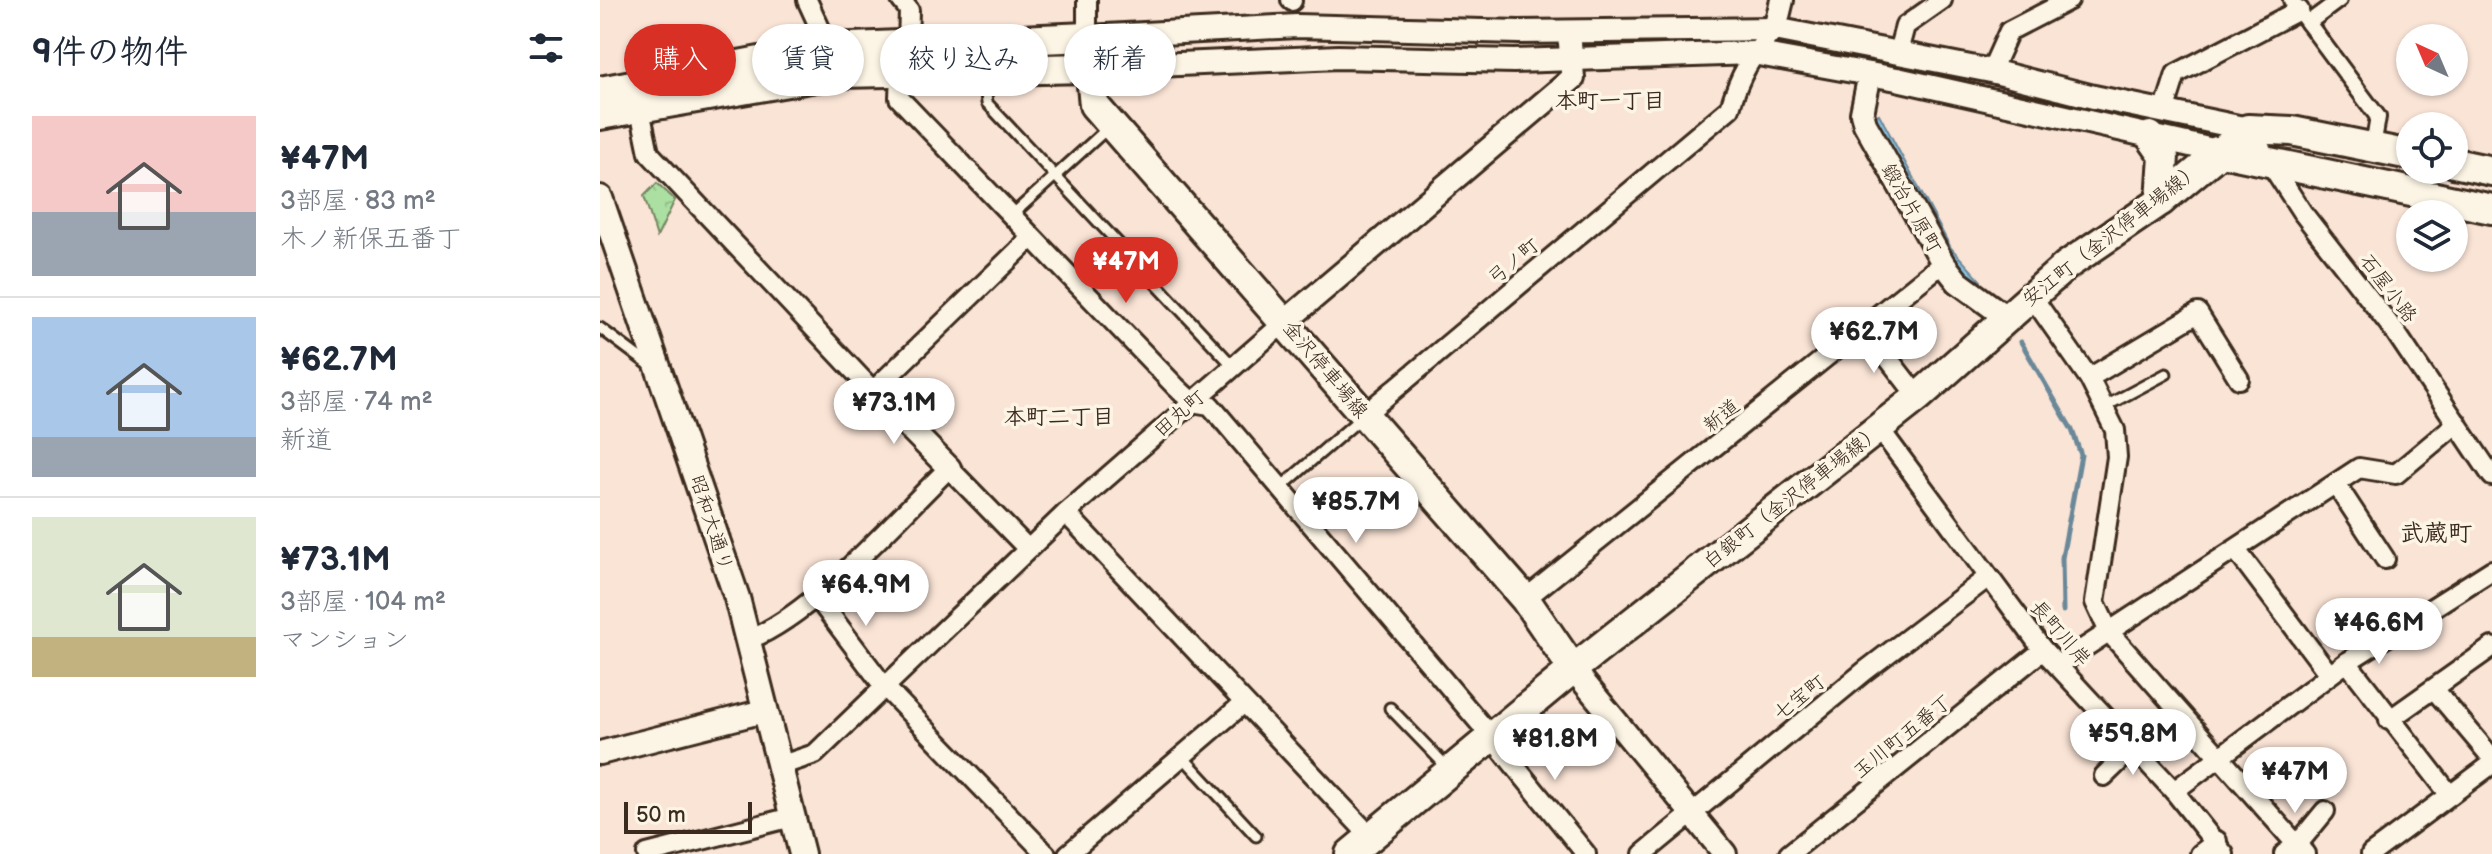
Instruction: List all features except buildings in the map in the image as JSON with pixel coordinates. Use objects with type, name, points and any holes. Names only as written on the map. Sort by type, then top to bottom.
[{"type":"main road","points":[[736,84],[839,73],[880,64]]},
{"type":"main road","points":[[600,91],[624,94]]},
{"type":"main road","points":[[600,115],[636,96]]},
{"type":"main road","name":"金沢停車場線","points":[[1093,96],[1094,105],[1286,321],[1525,599],[1573,669]]},
{"type":"main road","points":[[2157,124],[2164,156],[2161,201]]},
{"type":"main road","points":[[2248,129],[2292,131],[2396,152]]},
{"type":"main road","name":"安江町（金沢停車場線）","points":[[2007,318],[2067,265],[2161,201],[2217,151],[2248,129]]},
{"type":"main road","name":"安江町（金沢停車場線）","points":[[2217,151],[2492,209]]},
{"type":"main road","points":[[2468,166],[2492,171]]},
{"type":"main road","name":"昭和大通り","points":[[600,198],[750,639],[764,711],[802,854]]},
{"type":"main road","name":"白銀町（金沢停車場線）","points":[[1360,845],[1573,669],[1918,397],[2007,318]]},
{"type":"street","points":[[807,0],[818,24]]},
{"type":"street","points":[[901,0],[909,10],[908,24]]},
{"type":"street","points":[[1087,0],[1087,24]]},
{"type":"street","points":[[1775,29],[1782,0]]},
{"type":"street","points":[[1898,52],[1905,26],[1942,0]]},
{"type":"street","points":[[1991,71],[2009,31],[2069,0]]},
{"type":"street","points":[[2157,124],[2176,74],[2299,11],[2339,0]]},
{"type":"street","points":[[2299,11],[2378,117],[2373,147]]},
{"type":"street","points":[[1176,32],[1297,26],[1519,32],[1775,29],[1991,71],[2157,124],[2217,151]]},
{"type":"street","name":"弓ノ町","points":[[1364,415],[1730,108],[1737,80],[1753,53],[1775,29]]},
{"type":"street","points":[[1569,30],[1571,58]]},
{"type":"street","points":[[1176,64],[1338,57],[1514,61],[1753,53],[2157,124],[2248,129]]},
{"type":"street","name":"田丸町","points":[[779,766],[815,754],[883,685],[1066,513],[1286,321],[1573,78],[1571,58]]},
{"type":"street","name":"鍛冶片原町","points":[[1870,74],[1862,113],[1865,124],[1943,263],[1958,282],[2007,318]]},
{"type":"street","points":[[638,96],[649,153],[873,391],[1028,549]]},
{"type":"street","points":[[899,96],[1031,238],[1192,402],[1210,405],[1586,854]]},
{"type":"street","name":"石屋小路","points":[[2248,129],[2302,212],[2396,333],[2492,476]]},
{"type":"street","points":[[873,391],[1031,238]]},
{"type":"street","name":"新道","points":[[1525,599],[1943,263]]},
{"type":"street","points":[[2031,295],[2089,378],[2115,430],[2117,457],[2095,602],[2109,632],[2219,757],[2295,851],[2325,811]]},
{"type":"street","points":[[2089,378],[2198,313],[2239,379]]},
{"type":"street","points":[[1864,327],[1918,397]]},
{"type":"street","points":[[2058,665],[2359,468],[2396,474],[2457,423]]},
{"type":"street","name":"長町川岸","points":[[1879,428],[2043,650],[2174,791],[2220,847]]},
{"type":"street","points":[[750,639],[777,627],[816,596],[949,468]]},
{"type":"street","points":[[2336,484],[2385,559]]},
{"type":"street","points":[[1066,513],[1244,703],[1360,845]]},
{"type":"street","points":[[2236,550],[2329,674]]},
{"type":"street","points":[[2174,791],[2329,674],[2492,570]]},
{"type":"street","name":"七宝町","points":[[1643,854],[1865,671],[1987,578]]},
{"type":"street","points":[[816,596],[883,685],[1046,854]]},
{"type":"street","points":[[2389,720],[2492,647]]},
{"type":"street","name":"玉川町五番丁","points":[[1789,854],[2043,650]]},
{"type":"street","points":[[2347,662],[2450,795]]},
{"type":"street","points":[[1573,669],[1725,854]]},
{"type":"street","points":[[2371,854],[2492,761],[2434,689]]},
{"type":"street","points":[[1068,854],[1244,703]]},
{"type":"street","points":[[600,753],[764,711]]},
{"type":"street","points":[[2104,776],[2134,747]]},
{"type":"street","points":[[647,854],[792,817]]},
{"type":"street","points":[[2200,854],[2220,847]]},
{"type":"lane","points":[[986,96],[987,103],[1234,367]]},
{"type":"lane","points":[[1011,216],[1111,124]]},
{"type":"lane","points":[[600,328],[662,374]]},
{"type":"lane","points":[[2104,407],[2166,374]]},
{"type":"lane","name":"弓ノ町","points":[[1280,488],[1364,415]]},
{"type":"lane","points":[[1390,708],[1450,771]]},
{"type":"lane","points":[[1182,756],[1256,836]]},
{"type":"green space","points":[[657,183],[675,200],[657,237],[644,196]]},
{"type":"water","points":[[1879,114],[1951,248],[1981,281],[1977,286],[1945,251],[1872,118]]},
{"type":"waterway","points":[[2021,342],[2072,430],[2081,455],[2062,558],[2063,611]]},
{"type":"district","name":"本町一丁目","points":[[1610,100]]},
{"type":"district","name":"本町二丁目","points":[[1059,416]]},
{"type":"district","name":"武蔵町","points":[[2436,533]]}]
